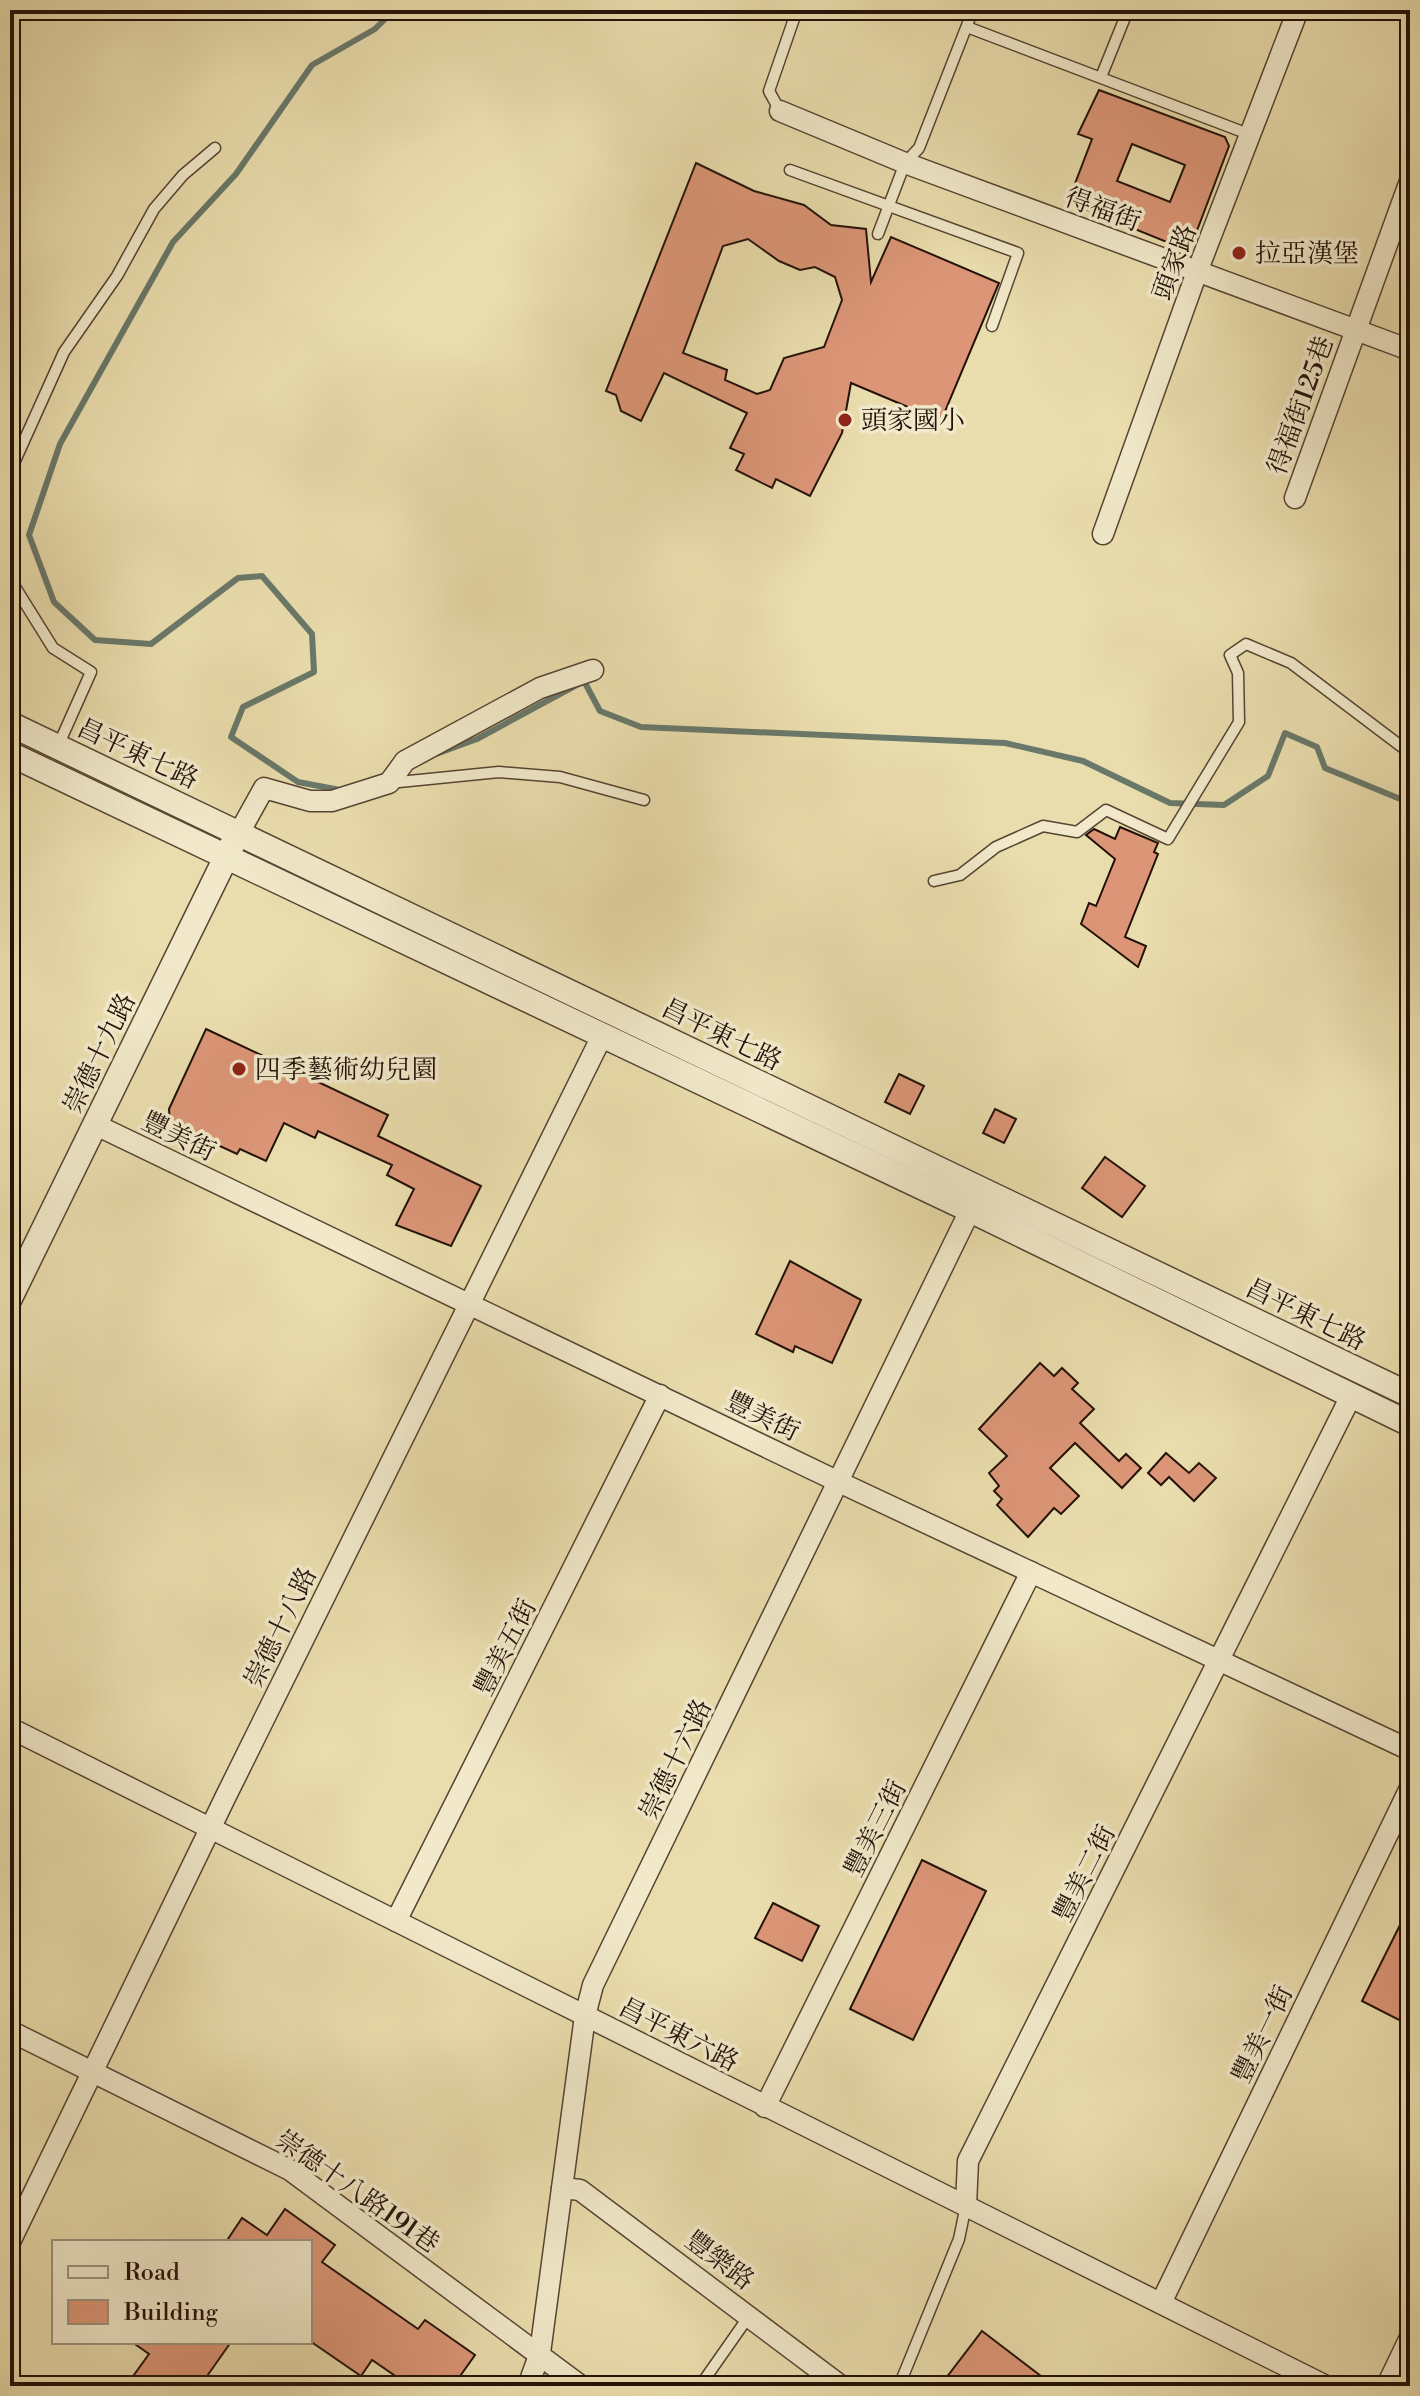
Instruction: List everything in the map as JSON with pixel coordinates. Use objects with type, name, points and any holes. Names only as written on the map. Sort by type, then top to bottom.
[{"type":"street","name":"頭家路","points":[[1103,534],[1197,272],[1298,10]]},
{"type":"street","name":"得福街","points":[[780,111],[905,163],[1410,350]]},
{"type":"street","name":"得福街125巷","points":[[1295,498],[1410,181]]},
{"type":"street","points":[[239,833],[264,788],[310,801],[332,801],[389,783],[405,761],[540,688],[593,670]]},
{"type":"street","name":"昌平東七路","points":[[10,724],[239,833],[976,1200],[1410,1424]]},
{"type":"street","name":"昌平東七路","points":[[10,754],[602,1036],[1410,1395]]},
{"type":"street","name":"崇德十九路","points":[[10,1298],[239,833]]},
{"type":"street","name":"崇德十八路","points":[[10,2242],[91,2069],[602,1036]]},
{"type":"street","name":"豐美街","points":[[96,1125],[841,1483],[1410,1750]]},
{"type":"street","name":"崇德十六路","points":[[528,2386],[540,2353],[585,2016],[593,1985],[841,1483],[976,1200]]},
{"type":"street","name":"豐美五街","points":[[396,1921],[660,1395]]},
{"type":"street","name":"豐美二街","points":[[966,2205],[968,2161],[1351,1396]]},
{"type":"street","name":"豐美三街","points":[[765,2107],[1031,1572]]},
{"type":"street","name":"昌平東六路","points":[[10,1728],[1326,2386]]},
{"type":"street","name":"豐美一街","points":[[1161,2303],[1410,1788]]},
{"type":"street","name":"崇德十八路191巷","points":[[10,2031],[290,2170],[581,2386]]},
{"type":"street","name":"豐樂路","points":[[562,2188],[580,2190],[749,2316],[833,2384]]},
{"type":"street","points":[[1389,2386],[1410,2342]]},
{"type":"lane","points":[[780,111],[769,91],[797,10]]},
{"type":"lane","points":[[878,234],[905,163],[919,148],[973,10]]},
{"type":"lane","points":[[1101,77],[1128,10]]},
{"type":"lane","points":[[967,27],[1251,135]]},
{"type":"lane","points":[[10,472],[64,352],[117,276],[154,209],[183,175],[215,148]]},
{"type":"lane","points":[[790,170],[1018,253],[992,326]]},
{"type":"lane","points":[[10,579],[53,648],[91,672],[58,746]]},
{"type":"lane","points":[[934,881],[960,875],[996,847],[1043,826],[1077,832],[1106,810],[1168,839],[1239,722],[1238,673],[1230,655],[1246,644],[1291,663],[1410,753]]},
{"type":"lane","points":[[389,783],[499,772],[560,777],[644,800]]},
{"type":"lane","name":"豐美二街","points":[[899,2386],[959,2239],[966,2205]]},
{"type":"lane","points":[[700,2386],[749,2316]]},
{"type":"building","points":[[1099,90],[1225,137],[1229,146],[1193,241],[1179,247],[1068,202],[1092,139],[1078,134]],"holes":[[[1132,144],[1185,165],[1170,202],[1117,181]]]},
{"type":"building","points":[[696,163],[754,191],[804,205],[831,225],[866,229],[871,282],[891,237],[999,283],[941,421],[851,383],[842,433],[810,496],[776,479],[772,488],[736,470],[744,454],[730,448],[747,413],[664,373],[641,421],[621,411],[616,395],[606,391]],"holes":[[[748,239],[779,261],[800,270],[815,267],[835,277],[842,300],[824,347],[784,358],[770,390],[757,394],[725,380],[727,370],[683,353],[723,246]]]},
{"type":"building","points":[[1120,827],[1158,843],[1154,852],[1158,854],[1125,937],[1146,946],[1138,967],[1081,924],[1089,903],[1096,906],[1115,859],[1086,835],[1094,829],[1115,839]]},
{"type":"building","name":"四季藝術幼兒園","points":[[206,1029],[388,1115],[378,1136],[481,1186],[451,1246],[396,1225],[414,1189],[387,1175],[392,1165],[318,1131],[315,1138],[284,1123],[266,1161],[240,1149],[237,1154],[170,1123],[169,1109]]},
{"type":"building","points":[[899,1074],[924,1086],[910,1114],[885,1102]]},
{"type":"building","points":[[995,1109],[1016,1119],[1004,1143],[983,1133]]},
{"type":"building","points":[[1105,1157],[1145,1186],[1122,1217],[1082,1188]]},
{"type":"building","points":[[790,1261],[861,1300],[832,1363],[795,1346],[793,1352],[756,1334]]},
{"type":"building","points":[[1040,1363],[1054,1376],[1062,1368],[1078,1383],[1072,1389],[1094,1409],[1080,1423],[1119,1461],[1126,1454],[1141,1468],[1122,1488],[1075,1443],[1050,1468],[1079,1496],[1061,1514],[1054,1508],[1028,1537],[997,1505],[1002,1499],[994,1491],[999,1486],[989,1473],[1007,1456],[979,1429]]},
{"type":"building","points":[[1166,1453],[1189,1473],[1199,1463],[1216,1478],[1194,1501],[1169,1477],[1161,1485],[1148,1473]]},
{"type":"building","points":[[922,1860],[986,1891],[913,2040],[850,2009]]},
{"type":"building","points":[[773,1903],[819,1926],[802,1961],[755,1938]]},
{"type":"building","points":[[1410,1905],[1410,2009],[1403,2022],[1362,2001]]},
{"type":"building","points":[[285,2209],[335,2245],[322,2262],[418,2329],[425,2320],[475,2355],[453,2386],[410,2386],[372,2360],[361,2376],[312,2342],[312,2240],[227,2240],[242,2218],[267,2235]]},
{"type":"building","points":[[982,2331],[1054,2386],[940,2386]]},
{"type":"building","points":[[135,2344],[230,2344],[200,2386],[126,2386],[149,2354]]},
{"type":"waterway","points":[[340,790],[298,782],[231,737],[243,707],[314,672],[312,634],[262,576],[238,578],[151,644],[95,640],[54,602],[29,535],[60,444],[173,242],[236,174],[312,65],[375,29],[394,10]]},
{"type":"waterway","points":[[436,754],[477,739],[584,681],[600,711],[641,727],[1005,743],[1083,761],[1170,803],[1224,805],[1268,776],[1285,733],[1317,747],[1325,768],[1410,803]]},
{"type":"place","name":"拉亞漢堡","points":[[1239,253]]},
{"type":"place","name":"頭家國小","points":[[845,420]]},
{"type":"place","name":"四季藝術幼兒園","points":[[239,1069]]}]
